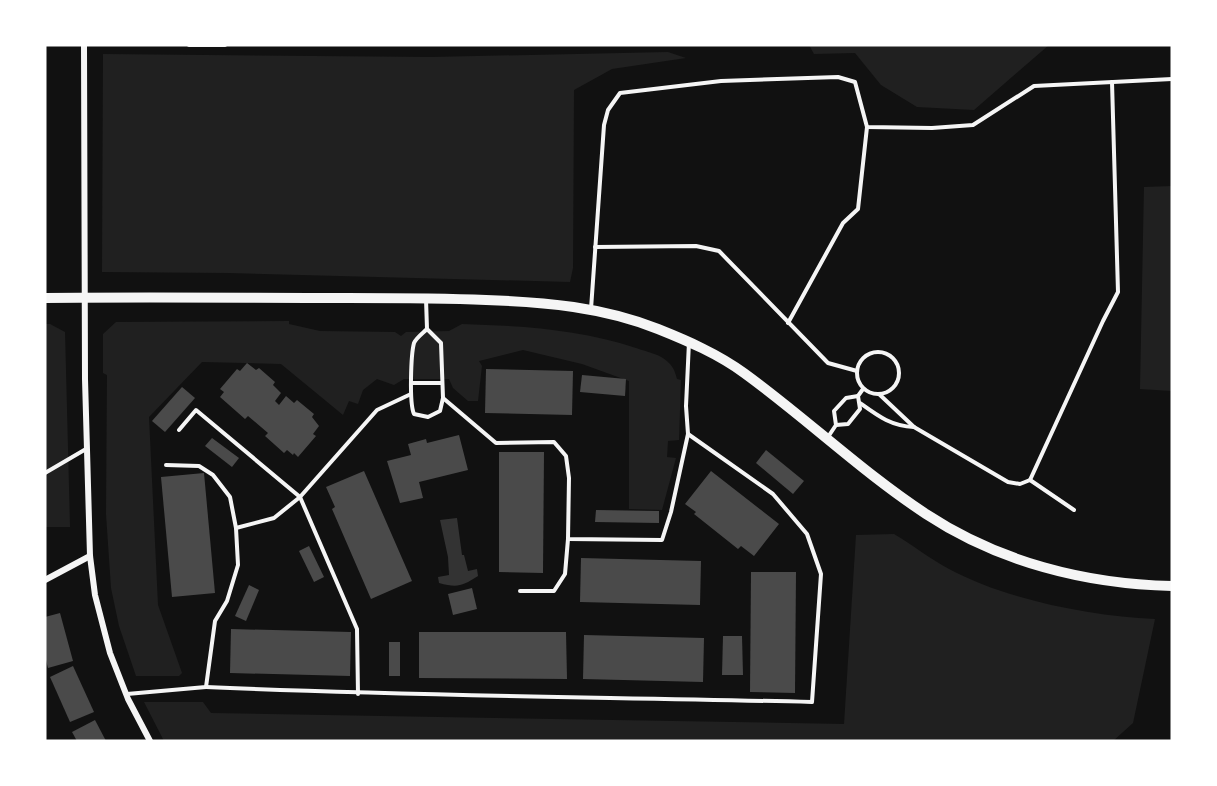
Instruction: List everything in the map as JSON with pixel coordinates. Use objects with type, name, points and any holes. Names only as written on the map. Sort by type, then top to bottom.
[{"type":"main road","points":[[45,298],[426,298],[541,302],[612,314],[655,327],[689,342],[743,372],[927,515],[1005,555],[1061,572],[1105,582],[1172,586]]},
{"type":"street","points":[[84,45],[84,298],[87,519],[90,555],[95,595],[110,653],[150,741]]},
{"type":"street","points":[[45,580],[90,555]]},
{"type":"lane","points":[[189,45],[225,45]]},
{"type":"lane","points":[[591,310],[604,125],[608,110],[620,93],[721,81],[838,77],[855,82],[867,127],[858,209],[843,223],[788,323]]},
{"type":"lane","points":[[867,127],[932,128],[973,125],[1034,86],[1172,79]]},
{"type":"lane","points":[[879,394],[885,393],[895,385],[898,373],[895,361],[885,353],[872,353],[862,359],[857,371],[863,388],[879,394],[914,427],[1008,482],[1020,484],[1030,480],[1118,292],[1112,82]]},
{"type":"lane","points":[[595,247],[696,246],[719,251],[828,363],[857,371]]},
{"type":"lane","points":[[426,298],[427,329],[441,343],[443,398],[440,411],[434,415],[420,417],[414,414],[411,408],[414,342],[427,329]]},
{"type":"lane","points":[[568,539],[662,540],[671,512],[688,434],[686,406],[689,342]]},
{"type":"lane","points":[[412,383],[442,383]]},
{"type":"lane","points":[[836,425],[848,424],[861,409],[858,396],[863,388]]},
{"type":"lane","points":[[236,528],[274,518],[300,497],[377,410],[411,394]]},
{"type":"lane","points":[[827,438],[836,425],[834,411],[846,398],[858,396]]},
{"type":"lane","points":[[443,398],[496,443],[554,442],[566,456],[569,478],[565,574],[554,591],[520,591]]},
{"type":"lane","points":[[860,403],[876,415],[898,426],[914,427]]},
{"type":"lane","points":[[179,430],[196,410],[300,497],[357,629],[358,694]]},
{"type":"lane","points":[[127,694],[206,687],[358,694],[812,702],[821,574],[807,534],[772,494],[688,434]]},
{"type":"lane","points":[[45,473],[87,449]]},
{"type":"lane","points":[[166,465],[199,466],[213,475],[231,496],[238,565],[227,601],[215,621],[206,687]]},
{"type":"lane","points":[[1030,480],[1074,510]]},
{"type":"shaded area","points":[[809,45],[1049,45],[974,110],[917,107],[881,85],[855,53],[814,54]]},
{"type":"shaded area","points":[[668,52],[686,58],[612,69],[574,90],[573,268],[570,282],[102,272],[103,54],[431,57]]},
{"type":"shaded area","points":[[1172,186],[1172,391],[1140,389],[1144,187]]},
{"type":"shaded area","points":[[289,321],[289,324],[320,331],[395,332],[401,336],[406,332],[449,331],[462,324],[529,327],[593,337],[658,355],[669,363],[677,379],[681,380],[679,440],[668,441],[667,457],[676,458],[662,510],[629,509],[629,381],[582,364],[523,350],[479,361],[482,366],[478,401],[468,401],[453,388],[449,379],[404,379],[394,385],[377,379],[363,390],[358,404],[349,401],[343,415],[281,364],[202,362],[149,417],[158,605],[182,673],[179,676],[136,676],[119,626],[111,588],[106,514],[107,375],[103,373],[103,334],[116,322]]},
{"type":"shaded area","points":[[45,324],[50,324],[65,332],[70,527],[45,527]]},
{"type":"shaded area","points":[[457,518],[462,555],[464,555],[468,571],[477,569],[478,576],[455,586],[439,583],[438,577],[449,575],[448,557],[440,520]]},
{"type":"shaded area","points":[[894,534],[949,569],[972,580],[1023,598],[1077,610],[1155,619],[1133,723],[1113,741],[164,741],[144,702],[203,702],[211,713],[844,724],[856,535]]},
{"type":"building","points":[[247,363],[256,370],[259,368],[275,382],[273,385],[281,393],[275,401],[279,405],[286,396],[294,403],[297,400],[314,414],[312,417],[319,426],[313,434],[316,436],[298,457],[287,450],[284,453],[265,436],[268,433],[248,416],[245,419],[220,397],[224,392],[220,389],[237,369],[240,371]]},
{"type":"building","points":[[486,369],[573,371],[572,415],[485,413]]},
{"type":"building","points":[[582,375],[626,379],[625,396],[580,392]]},
{"type":"building","points":[[182,387],[195,398],[165,432],[152,421]]},
{"type":"building","points":[[459,435],[468,470],[419,482],[423,498],[400,503],[387,461],[411,455],[408,444],[426,439],[427,443]]},
{"type":"building","points":[[212,438],[239,458],[232,467],[205,446]]},
{"type":"building","points":[[766,450],[804,481],[793,494],[756,463]]},
{"type":"building","points":[[499,452],[544,452],[543,573],[499,572]]},
{"type":"building","points":[[364,471],[412,581],[371,599],[332,509],[335,507],[326,487]]},
{"type":"building","points":[[711,471],[779,524],[754,556],[741,546],[738,549],[685,504]]},
{"type":"building","points":[[204,473],[215,593],[172,597],[161,477]]},
{"type":"building","points":[[596,510],[659,511],[659,523],[595,522]]},
{"type":"building","points":[[309,546],[324,577],[314,582],[299,551]]},
{"type":"building","points":[[581,558],[701,561],[700,605],[580,602]]},
{"type":"building","points":[[751,572],[796,572],[795,693],[750,692]]},
{"type":"building","points":[[249,585],[259,590],[246,621],[235,616]]},
{"type":"building","points":[[472,588],[477,609],[453,615],[448,594]]},
{"type":"building","points":[[60,613],[73,661],[48,668],[45,656],[45,617]]},
{"type":"building","points":[[231,629],[351,632],[350,676],[230,673]]},
{"type":"building","points":[[419,632],[566,632],[567,679],[419,678]]},
{"type":"building","points":[[584,635],[704,638],[703,682],[583,679]]},
{"type":"building","points":[[723,636],[742,636],[743,675],[722,675]]},
{"type":"building","points":[[389,642],[400,642],[400,676],[389,676]]},
{"type":"building","points":[[73,666],[94,712],[70,722],[50,677]]},
{"type":"building","points":[[95,720],[106,741],[77,741],[72,732]]}]
